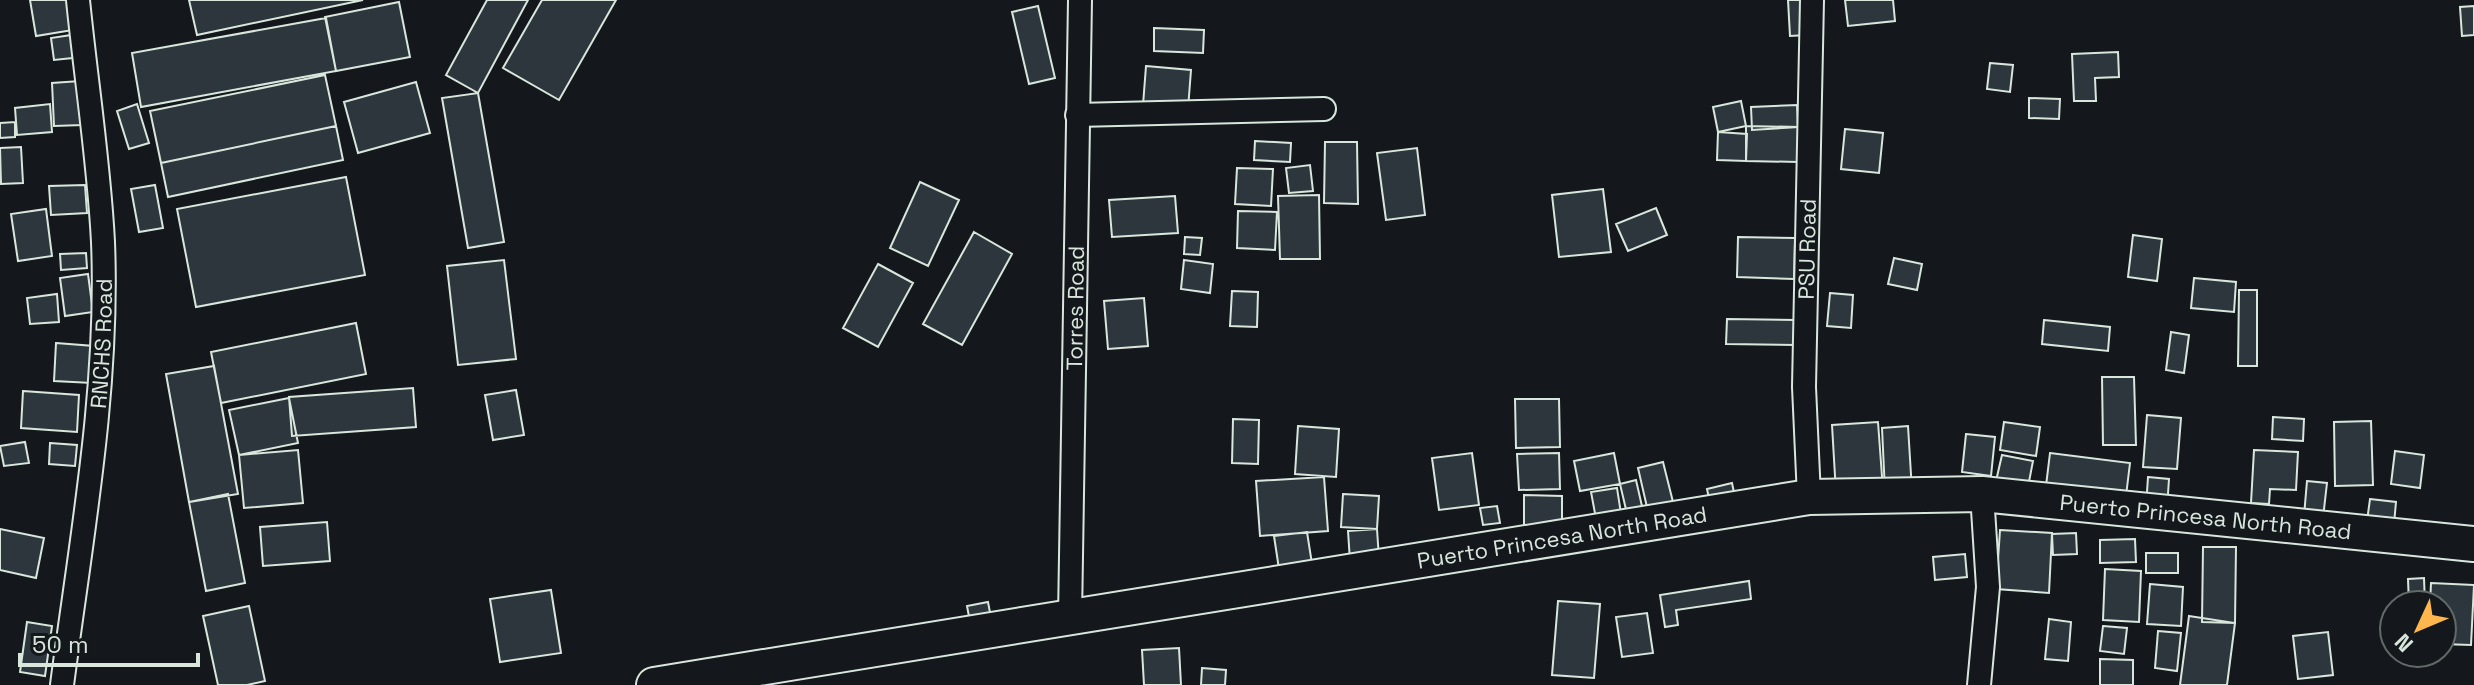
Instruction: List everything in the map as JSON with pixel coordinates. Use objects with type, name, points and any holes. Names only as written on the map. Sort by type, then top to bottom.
[{"type":"main road","name":"Puerto Princesa North Road","points":[[654,685],[1809,497],[1982,494],[2474,544]]},
{"type":"street","name":"RNCHS Road","points":[[62,685],[94,432],[101,347],[103,243],[78,0]]},
{"type":"street","name":"Torres Road","points":[[1070,618],[1080,0]]},
{"type":"street","name":"PSU Road","points":[[1809,497],[1804,387],[1812,0]]},
{"type":"street","points":[[1077,115],[1324,109]]},
{"type":"street","points":[[1979,685],[1988,587],[1982,494]]},
{"type":"building","points":[[30,0],[75,0],[79,29],[36,36]]},
{"type":"building","points":[[189,0],[363,0],[197,35]]},
{"type":"building","points":[[487,0],[528,0],[478,93],[446,75]]},
{"type":"building","points":[[542,0],[616,0],[559,100],[503,68]]},
{"type":"building","points":[[1788,0],[1806,0],[1807,35],[1790,36]]},
{"type":"building","points":[[1845,0],[1893,0],[1895,21],[1848,26]]},
{"type":"building","points":[[399,2],[410,57],[336,71],[325,17]]},
{"type":"building","points":[[1038,6],[1055,78],[1029,84],[1012,12]]},
{"type":"building","points":[[2474,6],[2474,35],[2462,36],[2460,7]]},
{"type":"building","points":[[326,18],[336,71],[141,107],[132,53]]},
{"type":"building","points":[[1154,28],[1204,30],[1203,53],[1154,51]]},
{"type":"building","points":[[78,34],[82,57],[54,60],[51,38]]},
{"type":"building","points":[[2118,52],[2119,77],[2095,78],[2096,101],[2074,101],[2072,54]]},
{"type":"building","points":[[1990,63],[2013,65],[2010,92],[1987,89]]},
{"type":"building","points":[[1146,66],[1191,70],[1188,109],[1143,105]]},
{"type":"building","points":[[325,75],[336,126],[161,163],[150,111]]},
{"type":"building","points":[[80,81],[82,125],[54,126],[52,83]]},
{"type":"building","points":[[416,82],[430,133],[358,153],[344,102]]},
{"type":"building","points":[[478,93],[504,242],[468,248],[442,98]]},
{"type":"building","points":[[2029,98],[2060,99],[2059,119],[2029,118]]},
{"type":"building","points":[[1741,101],[1746,126],[1718,132],[1713,107]]},
{"type":"building","points":[[50,104],[52,132],[17,135],[15,108]]},
{"type":"building","points":[[137,104],[149,143],[129,149],[117,111]]},
{"type":"building","points":[[1797,105],[1798,127],[1752,130],[1751,107]]},
{"type":"building","points":[[15,122],[15,137],[0,138],[0,123]]},
{"type":"building","points":[[336,126],[343,160],[168,197],[161,163]]},
{"type":"building","points":[[1746,126],[1798,127],[1798,162],[1746,161]]},
{"type":"building","points":[[1845,129],[1883,133],[1879,173],[1841,169]]},
{"type":"building","points":[[1718,132],[1747,134],[1746,161],[1717,160]]},
{"type":"building","points":[[1255,141],[1291,143],[1290,162],[1254,160]]},
{"type":"building","points":[[1325,142],[1357,142],[1358,204],[1324,203]]},
{"type":"building","points":[[21,147],[23,183],[1,184],[0,148]]},
{"type":"building","points":[[1417,148],[1425,215],[1386,220],[1377,153]]},
{"type":"building","points":[[1310,165],[1313,191],[1289,193],[1286,168]]},
{"type":"building","points":[[1237,168],[1273,169],[1271,206],[1235,204]]},
{"type":"building","points":[[346,177],[365,275],[196,307],[177,209]]},
{"type":"building","points":[[920,182],[959,200],[928,266],[890,248]]},
{"type":"building","points":[[85,185],[87,213],[51,215],[49,186]]},
{"type":"building","points":[[155,185],[163,228],[139,232],[131,189]]},
{"type":"building","points":[[1603,189],[1611,252],[1559,257],[1552,195]]},
{"type":"building","points":[[1319,195],[1320,259],[1280,259],[1278,196]]},
{"type":"building","points":[[1175,196],[1178,233],[1112,237],[1109,200]]},
{"type":"building","points":[[1656,208],[1667,235],[1628,251],[1616,224]]},
{"type":"building","points":[[46,209],[52,256],[18,261],[11,214]]},
{"type":"building","points":[[1238,211],[1277,212],[1275,250],[1237,248]]},
{"type":"building","points":[[974,232],[1012,254],[962,345],[923,324]]},
{"type":"building","points":[[2133,235],[2162,239],[2157,281],[2128,277]]},
{"type":"building","points":[[1185,237],[1202,238],[1200,255],[1184,254]]},
{"type":"building","points":[[1738,237],[1795,238],[1794,279],[1737,277]]},
{"type":"building","points":[[86,253],[87,268],[61,270],[60,254]]},
{"type":"building","points":[[1894,258],[1922,264],[1917,290],[1888,284]]},
{"type":"building","points":[[504,260],[516,359],[458,365],[447,266]]},
{"type":"building","points":[[1184,260],[1213,264],[1210,293],[1181,289]]},
{"type":"building","points":[[878,264],[913,283],[878,347],[843,328]]},
{"type":"building","points":[[88,274],[93,312],[65,316],[60,278]]},
{"type":"building","points":[[2194,278],[2236,282],[2234,312],[2191,308]]},
{"type":"building","points":[[2239,290],[2257,290],[2257,366],[2238,366]]},
{"type":"building","points":[[1232,291],[1258,292],[1257,327],[1230,326]]},
{"type":"building","points":[[1830,293],[1853,295],[1851,328],[1827,326]]},
{"type":"building","points":[[57,294],[59,322],[30,324],[27,298]]},
{"type":"building","points":[[1144,298],[1148,346],[1108,349],[1104,301]]},
{"type":"building","points":[[1727,319],[1796,320],[1796,345],[1726,344]]},
{"type":"building","points":[[2044,320],[2110,327],[2108,351],[2042,344]]},
{"type":"building","points":[[356,323],[366,374],[221,403],[211,352]]},
{"type":"building","points":[[2171,332],[2189,335],[2184,373],[2166,370]]},
{"type":"building","points":[[56,343],[94,346],[92,383],[54,381]]},
{"type":"building","points":[[214,366],[238,494],[189,502],[166,374]]},
{"type":"building","points":[[2102,377],[2134,377],[2136,445],[2103,445]]},
{"type":"building","points":[[413,388],[416,427],[292,436],[289,397]]},
{"type":"building","points":[[516,390],[524,435],[493,440],[485,395]]},
{"type":"building","points":[[23,391],[79,395],[77,432],[21,428]]},
{"type":"building","points":[[289,398],[298,443],[239,455],[229,410]]},
{"type":"building","points":[[1515,399],[1559,399],[1560,447],[1516,448]]},
{"type":"building","points":[[2147,415],[2181,418],[2177,469],[2143,467]]},
{"type":"building","points":[[2273,417],[2304,419],[2303,441],[2272,439]]},
{"type":"building","points":[[1233,419],[1259,420],[1258,464],[1232,463]]},
{"type":"building","points":[[2371,421],[2373,485],[2335,486],[2334,422]]},
{"type":"building","points":[[1878,422],[1883,490],[1836,493],[1832,425]]},
{"type":"building","points":[[2004,422],[2040,427],[2036,456],[2000,450]]},
{"type":"building","points":[[1298,426],[1339,429],[1336,477],[1295,474]]},
{"type":"building","points":[[1908,426],[1912,491],[1885,492],[1882,428]]},
{"type":"building","points":[[1966,434],[1995,437],[1991,476],[1962,472]]},
{"type":"building","points":[[25,442],[29,463],[4,466],[0,446]]},
{"type":"building","points":[[50,443],[77,445],[75,466],[49,464]]},
{"type":"building","points":[[298,450],[303,503],[244,508],[239,455]]},
{"type":"building","points":[[2254,450],[2298,452],[2296,490],[2270,489],[2269,504],[2251,503]]},
{"type":"building","points":[[2395,451],[2424,455],[2420,488],[2391,484]]},
{"type":"building","points":[[1472,453],[1479,505],[1439,510],[1432,458]]},
{"type":"building","points":[[1559,453],[1560,489],[1519,490],[1517,454]]},
{"type":"building","points":[[1614,453],[1620,484],[1580,491],[1574,461]]},
{"type":"building","points":[[2050,453],[2130,463],[2126,496],[2046,486]]},
{"type":"building","points":[[2002,455],[2033,461],[2028,487],[1996,481]]},
{"type":"building","points":[[1663,462],[1675,510],[1649,516],[1638,468]]},
{"type":"building","points":[[1324,477],[1328,531],[1260,536],[1256,481]]},
{"type":"building","points":[[2148,477],[2169,479],[2167,509],[2146,507]]},
{"type":"building","points":[[1636,480],[1644,515],[1628,518],[1620,484]]},
{"type":"building","points":[[2307,481],[2327,483],[2323,518],[2304,516]]},
{"type":"building","points":[[1732,483],[1736,502],[1711,508],[1707,489]]},
{"type":"building","points":[[1617,488],[1622,520],[1597,524],[1591,492]]},
{"type":"building","points":[[228,494],[245,583],[206,591],[189,502]]},
{"type":"building","points":[[1343,494],[1379,496],[1377,529],[1341,527]]},
{"type":"building","points":[[1524,495],[1562,496],[1562,530],[1524,529]]},
{"type":"building","points":[[2370,499],[2396,502],[2394,524],[2367,521]]},
{"type":"building","points":[[1497,506],[1500,523],[1483,525],[1480,508]]},
{"type":"building","points":[[327,522],[330,561],[263,566],[260,527]]},
{"type":"building","points":[[0,529],[44,538],[36,578],[0,570]]},
{"type":"building","points":[[1377,529],[1379,559],[1350,561],[1348,531]]},
{"type":"building","points":[[2000,530],[2052,533],[2049,593],[1996,589]]},
{"type":"building","points":[[1307,532],[1312,564],[1279,569],[1274,536]]},
{"type":"building","points":[[2076,533],[2077,554],[2053,555],[2052,534]]},
{"type":"building","points":[[2135,539],[2136,562],[2100,563],[2100,540]]},
{"type":"building","points":[[2203,547],[2236,547],[2235,623],[2202,622]]},
{"type":"building","points":[[2146,553],[2178,553],[2178,573],[2146,573]]},
{"type":"building","points":[[1965,554],[1967,577],[1935,580],[1933,557]]},
{"type":"building","points":[[2105,569],[2141,571],[2139,622],[2103,620]]},
{"type":"building","points":[[2424,578],[2424,589],[2408,589],[2408,579]]},
{"type":"building","points":[[1749,581],[1751,599],[1676,610],[1678,625],[1665,627],[1660,595]]},
{"type":"building","points":[[2431,583],[2474,585],[2471,645],[2458,645],[2458,589],[2431,589]]},
{"type":"building","points":[[2150,584],[2183,587],[2181,626],[2147,624]]},
{"type":"building","points":[[551,590],[561,653],[500,662],[490,599]]},
{"type":"building","points":[[1558,601],[1600,604],[1594,678],[1552,675]]},
{"type":"building","points":[[988,602],[992,623],[971,627],[967,606]]},
{"type":"building","points":[[249,606],[265,681],[247,685],[218,685],[203,616]]},
{"type":"building","points":[[1647,613],[1653,653],[1622,657],[1616,617]]},
{"type":"building","points":[[2189,616],[2235,623],[2227,685],[2180,685]]},
{"type":"building","points":[[2049,619],[2071,622],[2068,661],[2045,659]]},
{"type":"building","points":[[27,622],[52,626],[45,676],[20,672]]},
{"type":"building","points":[[2103,626],[2127,628],[2124,654],[2100,651]]},
{"type":"building","points":[[2158,631],[2181,633],[2177,671],[2155,668]]},
{"type":"building","points":[[2328,632],[2333,675],[2298,679],[2293,636]]},
{"type":"building","points":[[1179,648],[1181,685],[1144,685],[1142,650]]},
{"type":"building","points":[[2100,659],[2133,660],[2133,685],[2100,685]]},
{"type":"building","points":[[1202,668],[1226,670],[1225,685],[1201,685]]}]
